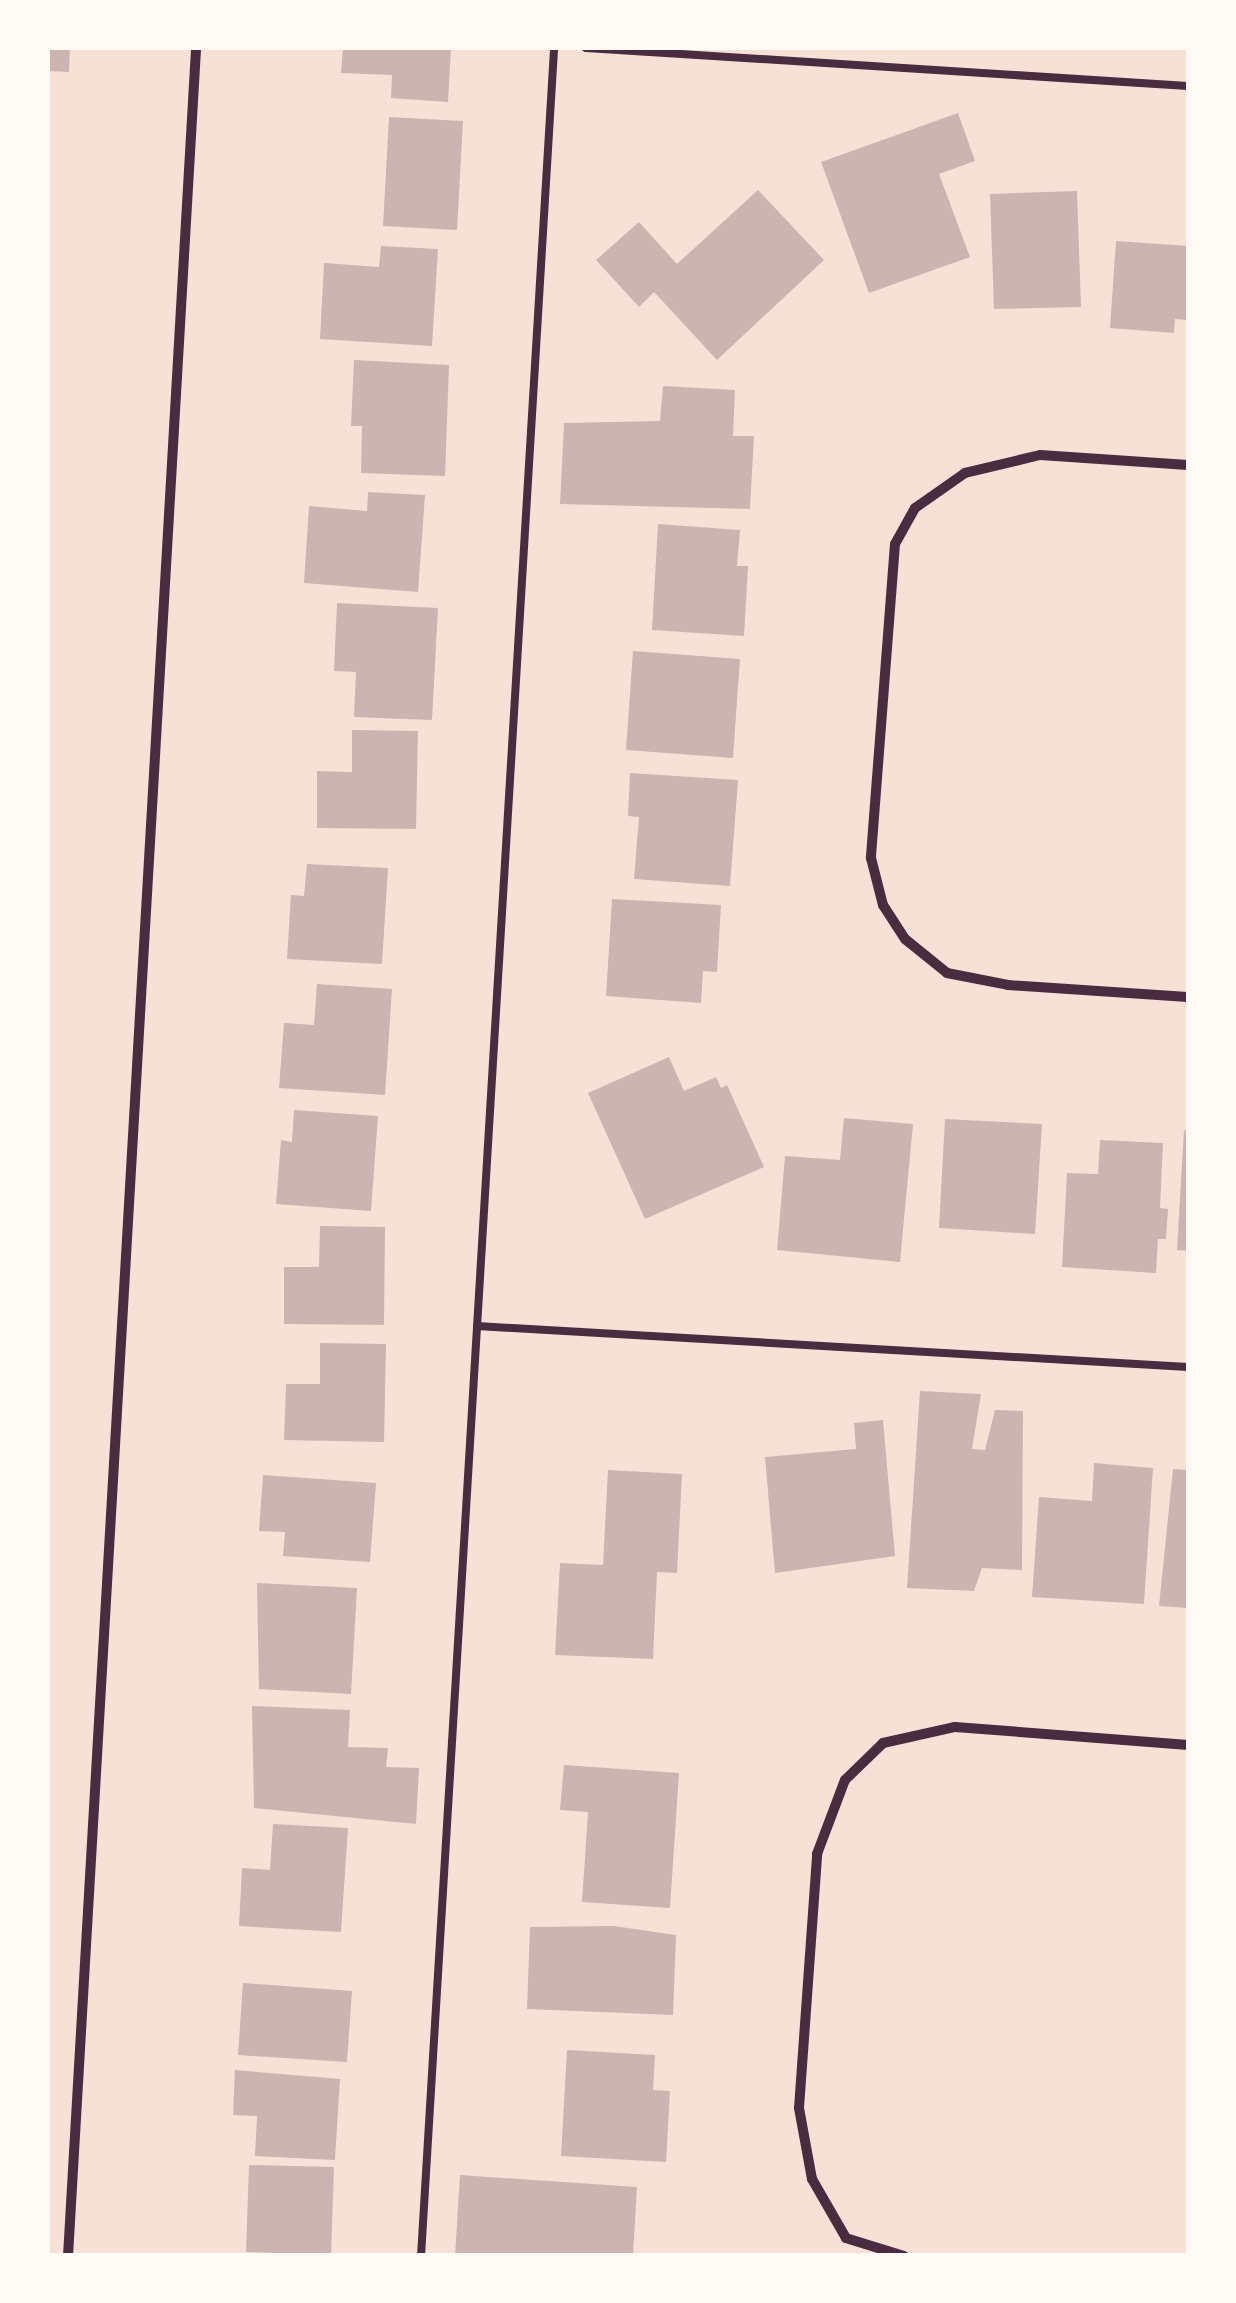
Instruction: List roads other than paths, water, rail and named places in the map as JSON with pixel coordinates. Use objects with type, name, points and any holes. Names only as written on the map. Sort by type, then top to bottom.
[{"type":"street","points":[[68,2256],[196,48]]},
{"type":"street","points":[[1188,465],[1040,454],[966,473],[915,508],[895,544],[871,858],[883,904],[905,939],[947,973],[1008,985],[1188,997]]},
{"type":"street","points":[[904,2256],[846,2238],[812,2179],[799,2108],[817,1854],[844,1780],[883,1743],[955,1726],[1188,1745]]},
{"type":"lane","points":[[421,2256],[554,48]]},
{"type":"lane","points":[[586,48],[1188,86]]},
{"type":"lane","points":[[477,1326],[1188,1367]]}]
